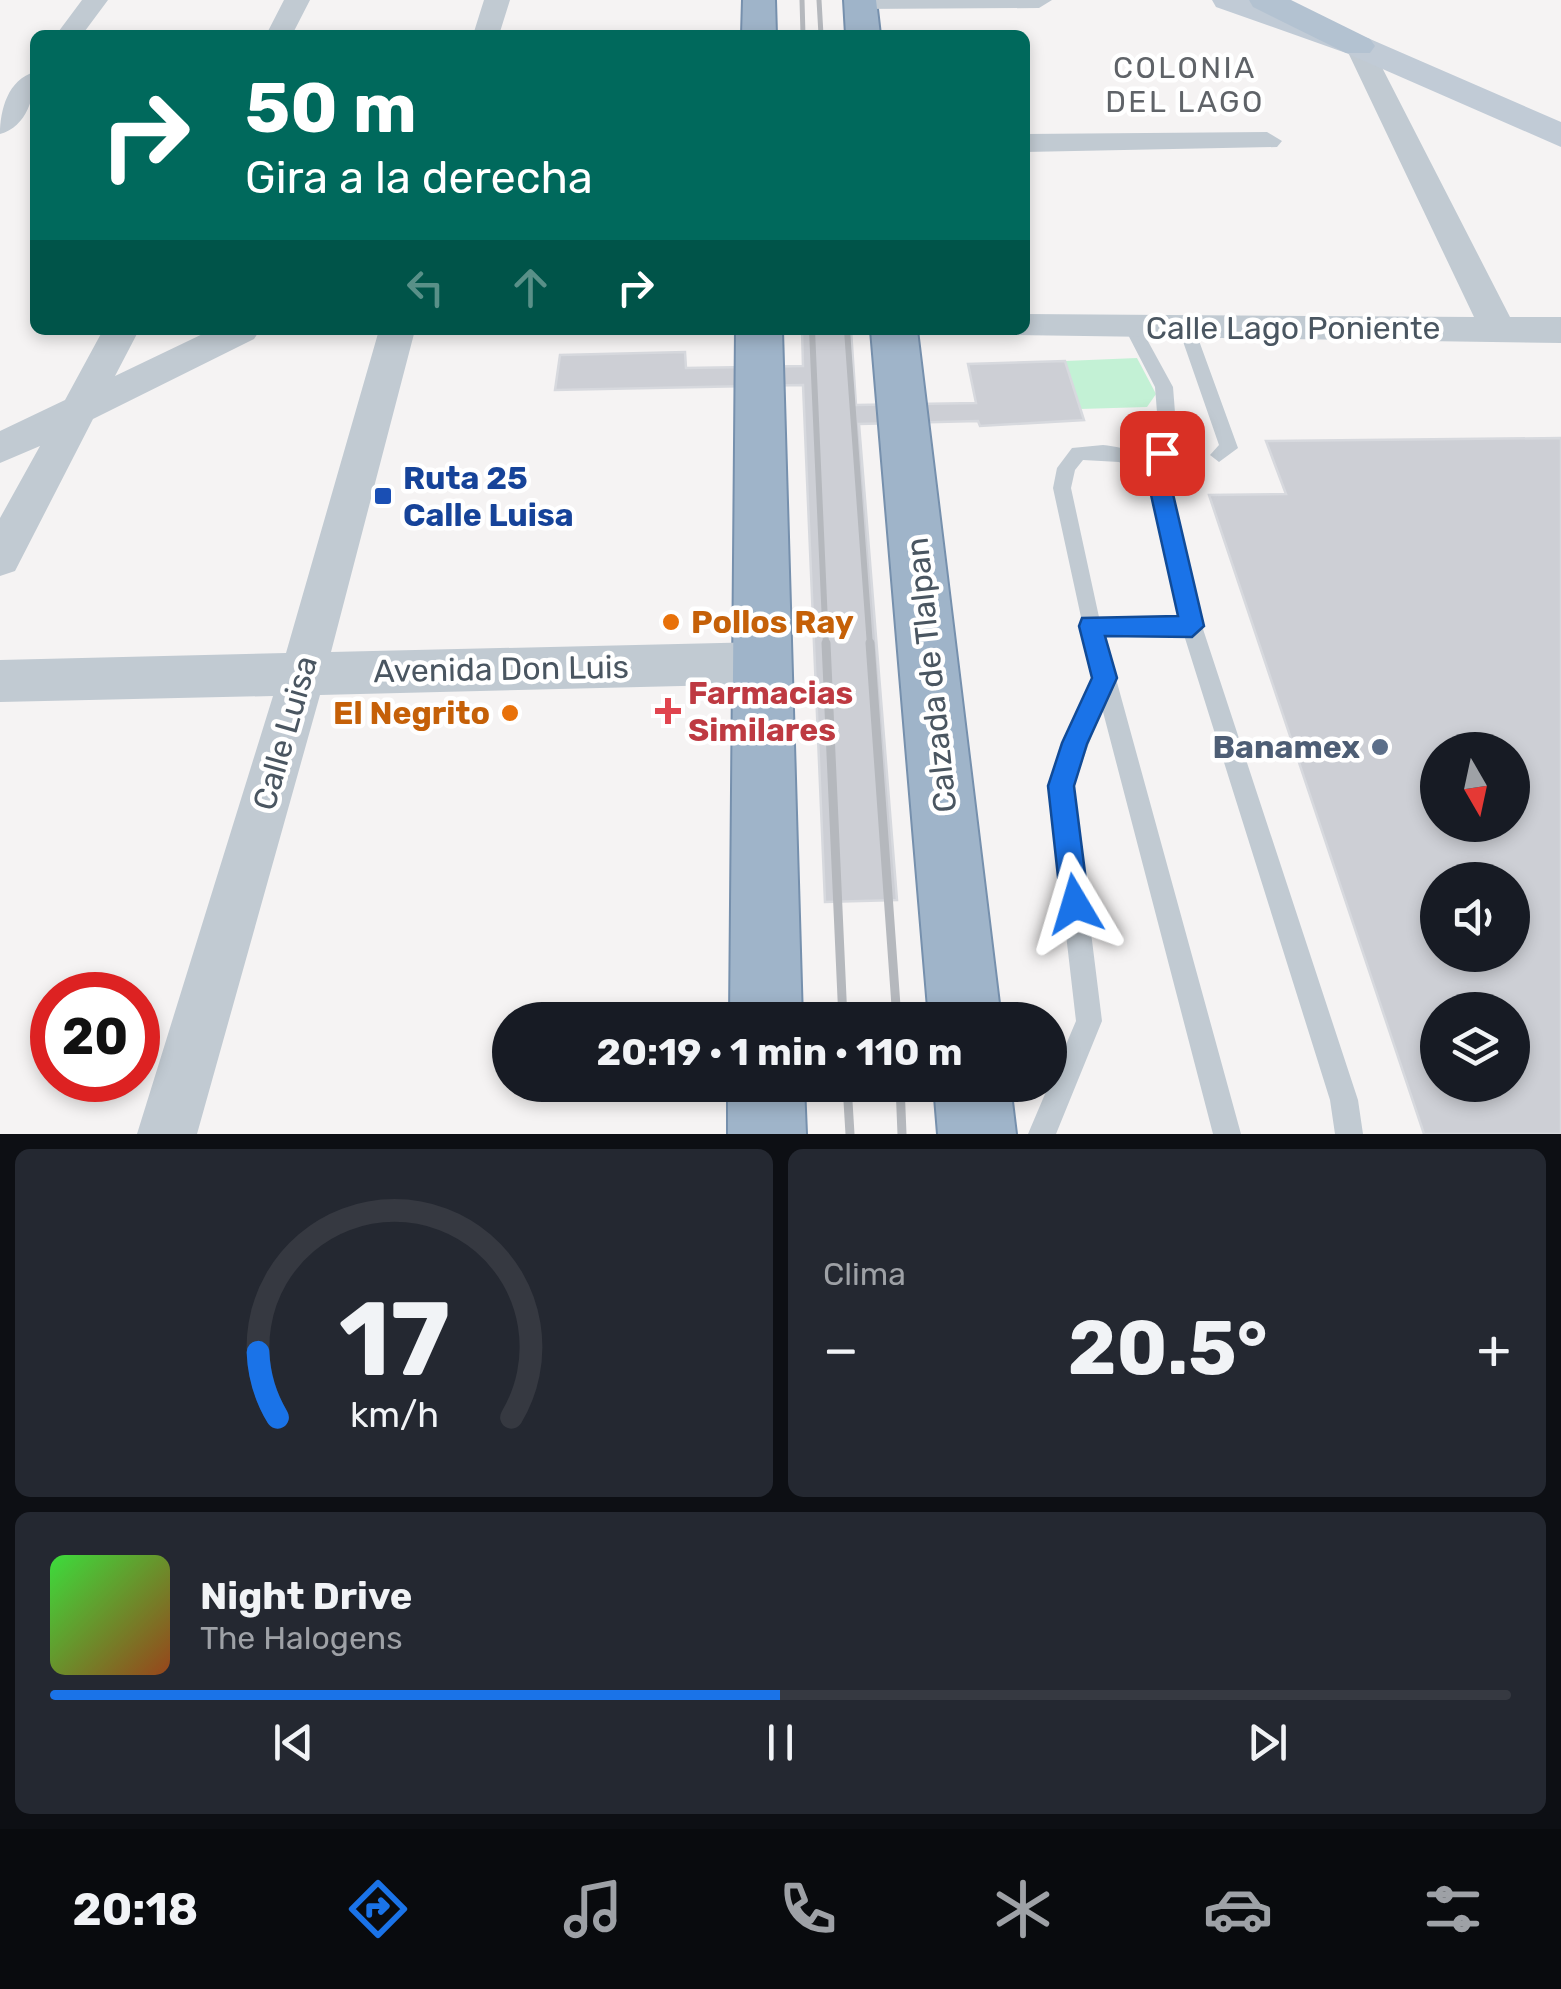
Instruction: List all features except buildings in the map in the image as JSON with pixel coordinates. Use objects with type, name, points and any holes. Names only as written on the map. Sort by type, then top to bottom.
[{"type":"highway","points":[[759,0],[759,30]]},
{"type":"highway","points":[[860,1],[863,30]]},
{"type":"highway","points":[[759,335],[766,1002]]},
{"type":"highway","name":"Calzada de Tlalpan","points":[[895,335],[964,1002]]},
{"type":"highway","points":[[766,1102],[766,1134]]},
{"type":"highway","points":[[974,1102],[977,1134]]},
{"type":"main road","points":[[1228,0],[1358,46]]},
{"type":"main road","points":[[1265,0],[1561,136]]},
{"type":"main road","points":[[1328,0],[1543,91]]},
{"type":"street","points":[[73,30],[95,0]]},
{"type":"street","points":[[281,30],[296,0]]},
{"type":"street","points":[[488,30],[497,0]]},
{"type":"street","points":[[860,1],[1039,0]]},
{"type":"street","points":[[1358,46],[1498,329]]},
{"type":"street","points":[[1,122],[30,86]]},
{"type":"street","points":[[1,122],[30,120]]},
{"type":"street","points":[[1030,142],[1267,141]]},
{"type":"street","name":"Calle Lago Poniente","points":[[1030,326],[1561,330]]},
{"type":"street","points":[[0,558],[118,335]]},
{"type":"street","points":[[0,448],[232,335]]},
{"type":"street","name":"Calle Luisa","points":[[168,1134],[303,673],[396,335]]},
{"type":"street","name":"Avenida Don Luis","points":[[0,681],[763,663]]},
{"type":"lane","points":[[1132,327],[1164,387],[1167,424]]},
{"type":"lane","points":[[1186,327],[1229,448],[1219,454]]},
{"type":"lane","points":[[1158,477],[1133,458],[1113,450],[1078,453],[1066,468],[1062,488],[1104,678],[1227,1134]]},
{"type":"lane","points":[[1162,453],[1158,477],[1192,626],[1344,1100],[1349,1134]]},
{"type":"lane","points":[[1091,626],[1192,626]]},
{"type":"lane","points":[[1042,1134],[1089,1022],[1061,786],[1104,678]]},
{"type":"green space","points":[[1137,358],[1156,394],[1147,407],[1080,409],[1065,361]]},
{"type":"railway","points":[[802,0],[803,30]]},
{"type":"railway","points":[[819,0],[821,30]]},
{"type":"railway","points":[[812,335],[826,646]]},
{"type":"railway","points":[[847,335],[870,646]]},
{"type":"railway","points":[[826,643],[842,1002]]},
{"type":"railway","points":[[870,643],[896,1002]]},
{"type":"railway","points":[[848,1102],[850,1134]]},
{"type":"railway","points":[[901,1102],[902,1134]]},
{"type":"place","name":"Ruta 25 Calle Luisa","points":[[383,496]]},
{"type":"place","name":"Pollos Ray","points":[[671,622]]},
{"type":"place","name":"Farmacias Similares","points":[[668,711]]},
{"type":"place","name":"El Negrito","points":[[510,713]]},
{"type":"place","name":"Banamex","points":[[1380,747]]},
{"type":"district","name":"COLONIA DEL LAGO","points":[[1185,85]]},
{"type":"route","points":[[1075,904],[1061,786],[1104,678],[1091,626],[1192,626],[1158,477],[1162,453]]}]
